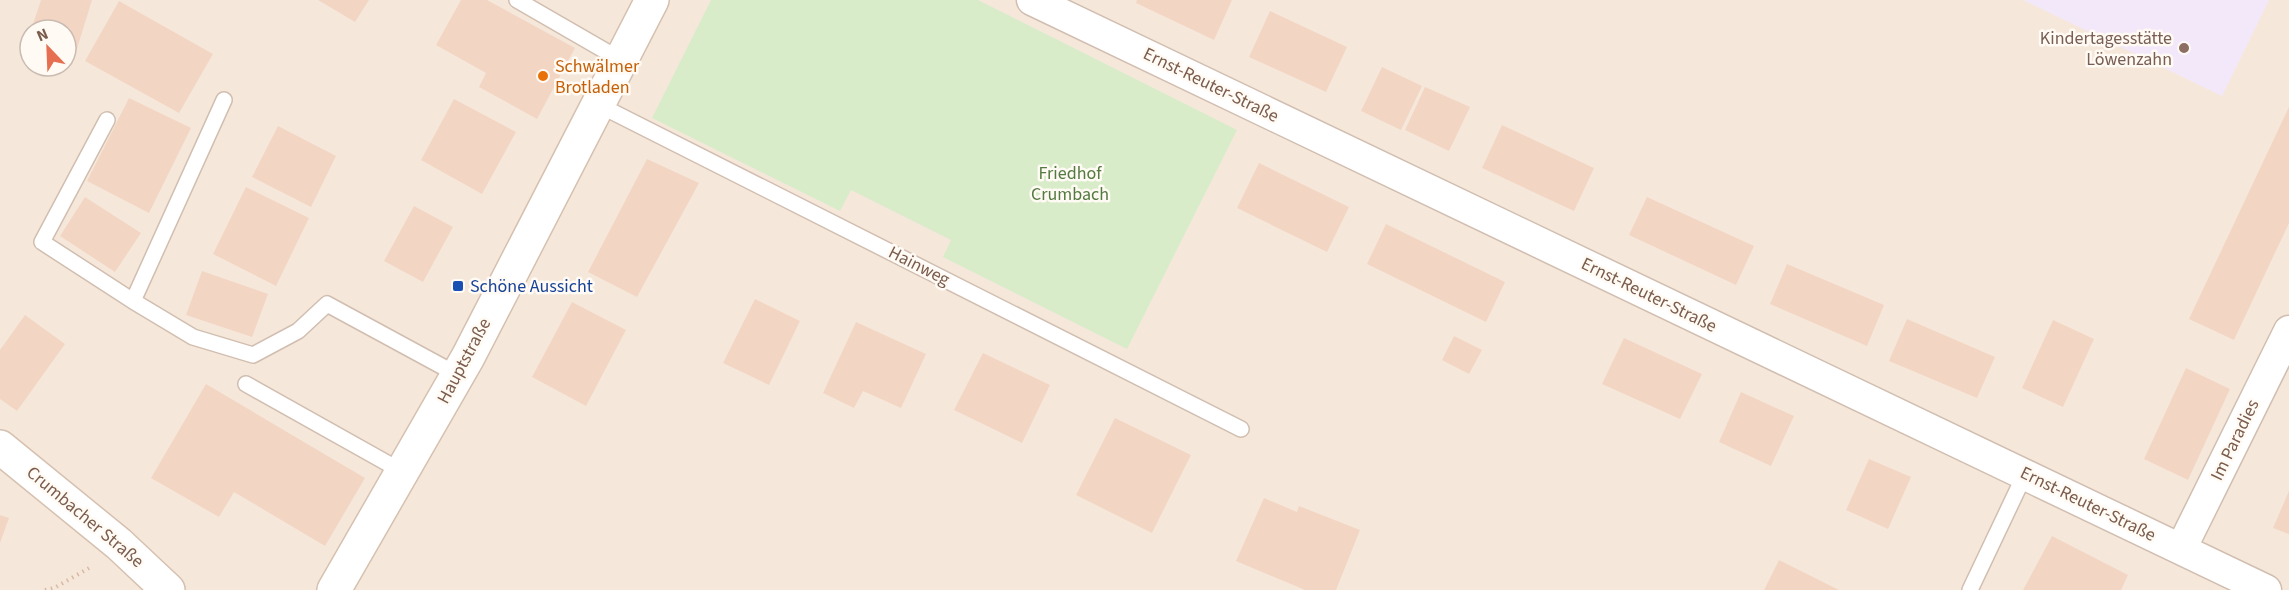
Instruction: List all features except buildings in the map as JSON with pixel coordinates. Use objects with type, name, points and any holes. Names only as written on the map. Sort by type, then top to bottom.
[{"type":"main road","name":"Hauptstraße","points":[[334,590],[459,375],[652,0]]},
{"type":"main road","name":"Crumbacher Straße","points":[[2,447],[119,544],[168,590]]},
{"type":"street","name":"Ernst-Reuter-Straße","points":[[1032,0],[2266,590]]},
{"type":"street","name":"Im Paradies","points":[[2181,549],[2289,331]]},
{"type":"lane","points":[[517,0],[621,60]]},
{"type":"lane","points":[[133,301],[224,100]]},
{"type":"lane","name":"Hainweg","points":[[597,104],[1241,429]]},
{"type":"lane","points":[[106,120],[42,242],[193,337],[253,355],[298,331],[327,304],[459,375]]},
{"type":"lane","points":[[246,384],[403,472]]},
{"type":"lane","points":[[1970,590],[2025,474]]},
{"type":"path","points":[[45,590],[54,588],[86,571],[119,544]]},
{"type":"shaded area","points":[[0,0],[2289,0],[2289,590],[0,590]]},
{"type":"shaded area","name":"Kindertagesstätte Löwenzahn","points":[[2023,0],[2269,0],[2222,96]]},
{"type":"green space","name":"Friedhof Crumbach","points":[[711,0],[978,0],[1237,130],[1127,349],[943,257],[951,240],[851,190],[840,211],[652,118]]},
{"type":"place","name":"Kindertagesstätte Löwenzahn","points":[[2184,48]]},
{"type":"place","name":"Schwälmer Brotladen","points":[[543,76]]},
{"type":"place","name":"Schöne Aussicht","points":[[458,286]]}]
